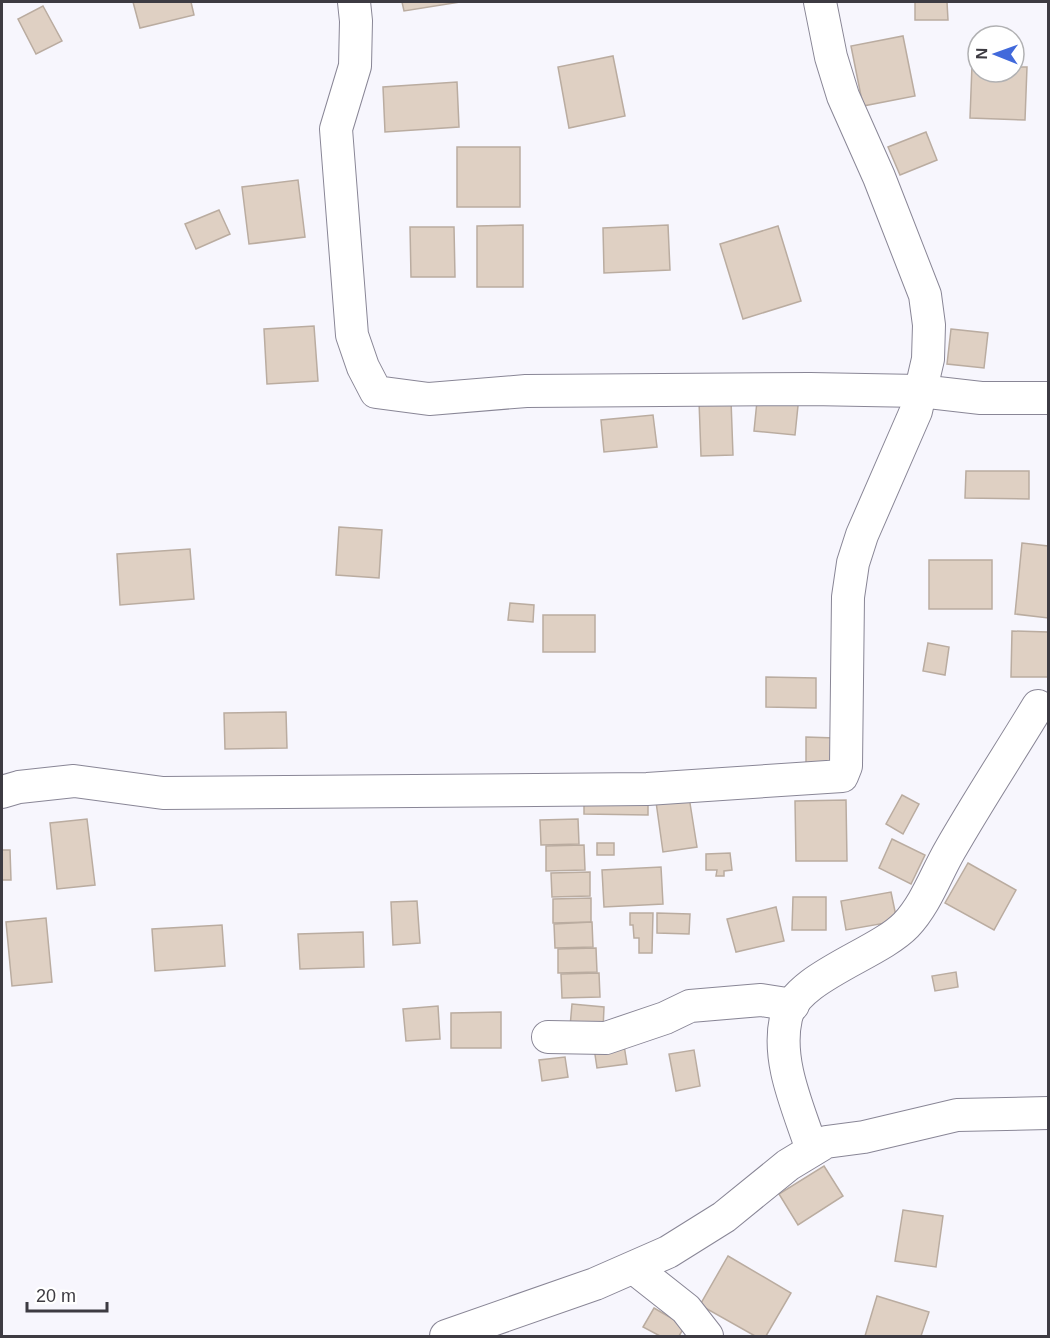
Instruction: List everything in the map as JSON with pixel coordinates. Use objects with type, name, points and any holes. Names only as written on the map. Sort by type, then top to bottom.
[{"type":"street","points":[[354,2],[356,66],[336,129],[352,335],[363,367],[376,392],[429,399],[526,391],[810,389],[920,391],[981,398],[1048,398]]},
{"type":"street","points":[[2,792],[19,787],[74,782],[163,793],[647,789],[842,776],[846,766],[848,597],[853,563],[862,535],[916,411],[928,359],[929,325],[925,295],[879,177],[843,96],[831,57],[820,2]]},
{"type":"street","points":[[812,1150],[789,1078],[783,1048],[786,1016],[803,989],[888,941],[907,924],[921,905],[945,858],[1038,706]]},
{"type":"street","points":[[548,1037],[606,1038],[665,1018],[690,1006],[761,1000],[793,1005]]},
{"type":"street","points":[[446,1336],[595,1284],[668,1252],[724,1217],[788,1164],[826,1142],[864,1137],[957,1114],[1048,1113]]},
{"type":"street","points":[[633,1268],[686,1309],[707,1336]]},
{"type":"building","points":[[133,2],[191,2],[194,15],[140,28]]},
{"type":"building","points":[[402,2],[460,2],[404,11]]},
{"type":"building","points":[[915,2],[947,2],[948,20],[915,20]]},
{"type":"building","points":[[43,6],[62,41],[36,54],[18,19]]},
{"type":"building","points":[[903,36],[915,96],[863,106],[851,46]]},
{"type":"building","points":[[613,56],[625,116],[569,128],[558,67]]},
{"type":"building","points":[[1027,67],[1025,120],[970,118],[971,84],[1026,84]]},
{"type":"building","points":[[457,82],[459,127],[385,132],[383,87]]},
{"type":"building","points":[[926,132],[937,160],[900,175],[888,147]]},
{"type":"building","points":[[457,147],[520,147],[520,207],[457,207]]},
{"type":"building","points":[[298,180],[305,237],[249,244],[242,187]]},
{"type":"building","points":[[219,210],[230,234],[196,249],[185,224]]},
{"type":"building","points":[[523,225],[523,287],[477,287],[477,226]]},
{"type":"building","points":[[668,225],[670,270],[604,273],[603,228]]},
{"type":"building","points":[[778,226],[801,301],[743,319],[720,244]]},
{"type":"building","points":[[410,227],[454,227],[455,277],[411,277]]},
{"type":"building","points":[[314,326],[318,381],[267,384],[264,329]]},
{"type":"building","points":[[951,329],[988,333],[984,368],[947,364]]},
{"type":"building","points":[[758,391],[799,396],[795,435],[754,431]]},
{"type":"building","points":[[731,400],[733,455],[701,456],[699,401]]},
{"type":"building","points":[[653,415],[657,447],[604,452],[601,420]]},
{"type":"building","points":[[966,471],[1029,471],[1029,499],[965,498]]},
{"type":"building","points":[[339,527],[382,530],[379,578],[336,575]]},
{"type":"building","points":[[1022,543],[1048,546],[1048,618],[1015,614]]},
{"type":"building","points":[[190,549],[194,599],[120,605],[117,554]]},
{"type":"building","points":[[929,560],[992,560],[992,609],[929,609]]},
{"type":"building","points":[[510,603],[534,605],[533,622],[508,620]]},
{"type":"building","points":[[543,615],[595,615],[595,652],[543,652]]},
{"type":"building","points":[[1012,631],[1048,632],[1048,677],[1011,677]]},
{"type":"building","points":[[928,643],[949,647],[945,675],[923,671]]},
{"type":"building","points":[[766,677],[816,678],[816,708],[766,707]]},
{"type":"building","points":[[286,712],[287,748],[225,749],[224,713]]},
{"type":"building","points":[[806,737],[835,738],[834,765],[806,764]]},
{"type":"building","points":[[902,795],[919,804],[903,834],[886,824]]},
{"type":"building","points":[[584,796],[648,798],[648,815],[584,814]]},
{"type":"building","points":[[689,797],[697,847],[663,852],[656,802]]},
{"type":"building","points":[[846,800],[847,861],[796,861],[795,801]]},
{"type":"building","points":[[87,819],[95,885],[57,889],[50,823]]},
{"type":"building","points":[[578,819],[579,844],[541,845],[540,820]]},
{"type":"building","points":[[892,839],[925,855],[911,884],[879,868]]},
{"type":"building","points":[[597,843],[614,843],[614,855],[597,855]]},
{"type":"building","points":[[584,845],[585,870],[546,871],[546,846]]},
{"type":"building","points":[[2,850],[10,850],[11,880],[2,880]]},
{"type":"building","points":[[730,853],[732,870],[724,871],[724,876],[716,876],[717,870],[706,870],[706,854]]},
{"type":"building","points":[[968,863],[1016,890],[994,930],[945,903]]},
{"type":"building","points":[[661,867],[663,904],[604,907],[602,870]]},
{"type":"building","points":[[590,872],[590,896],[552,897],[551,873]]},
{"type":"building","points":[[891,892],[897,921],[846,930],[841,901]]},
{"type":"building","points":[[793,897],[826,897],[826,930],[792,930]]},
{"type":"building","points":[[591,898],[591,922],[553,923],[553,899]]},
{"type":"building","points":[[417,901],[420,943],[393,945],[391,902]]},
{"type":"building","points":[[776,907],[784,941],[736,952],[727,919]]},
{"type":"building","points":[[630,913],[653,913],[652,953],[639,953],[639,938],[634,938],[633,925],[630,925]]},
{"type":"building","points":[[657,913],[690,914],[689,934],[657,933]]},
{"type":"building","points":[[46,918],[52,982],[12,986],[6,922]]},
{"type":"building","points":[[592,922],[593,947],[555,948],[554,924]]},
{"type":"building","points":[[222,925],[225,966],[155,971],[152,929]]},
{"type":"building","points":[[363,932],[364,967],[300,969],[298,934]]},
{"type":"building","points":[[596,948],[597,972],[558,973],[558,949]]},
{"type":"building","points":[[956,972],[958,987],[935,991],[932,976]]},
{"type":"building","points":[[599,973],[600,997],[562,998],[561,974]]},
{"type":"building","points":[[572,1004],[604,1007],[603,1030],[570,1027]]},
{"type":"building","points":[[438,1006],[440,1039],[406,1041],[403,1009]]},
{"type":"building","points":[[501,1012],[501,1048],[451,1048],[451,1013]]},
{"type":"building","points":[[624,1045],[627,1064],[597,1068],[594,1048]]},
{"type":"building","points":[[694,1050],[700,1086],[676,1091],[669,1054]]},
{"type":"building","points":[[565,1057],[568,1077],[542,1081],[539,1060]]},
{"type":"building","points":[[824,1166],[843,1196],[798,1225],[779,1194]]},
{"type":"building","points":[[903,1210],[943,1216],[936,1267],[895,1261]]},
{"type":"building","points":[[728,1256],[791,1293],[766,1336],[755,1336],[700,1305]]},
{"type":"building","points":[[877,1296],[929,1312],[921,1336],[865,1336]]},
{"type":"building","points":[[654,1308],[685,1326],[679,1336],[660,1336],[643,1327]]}]
